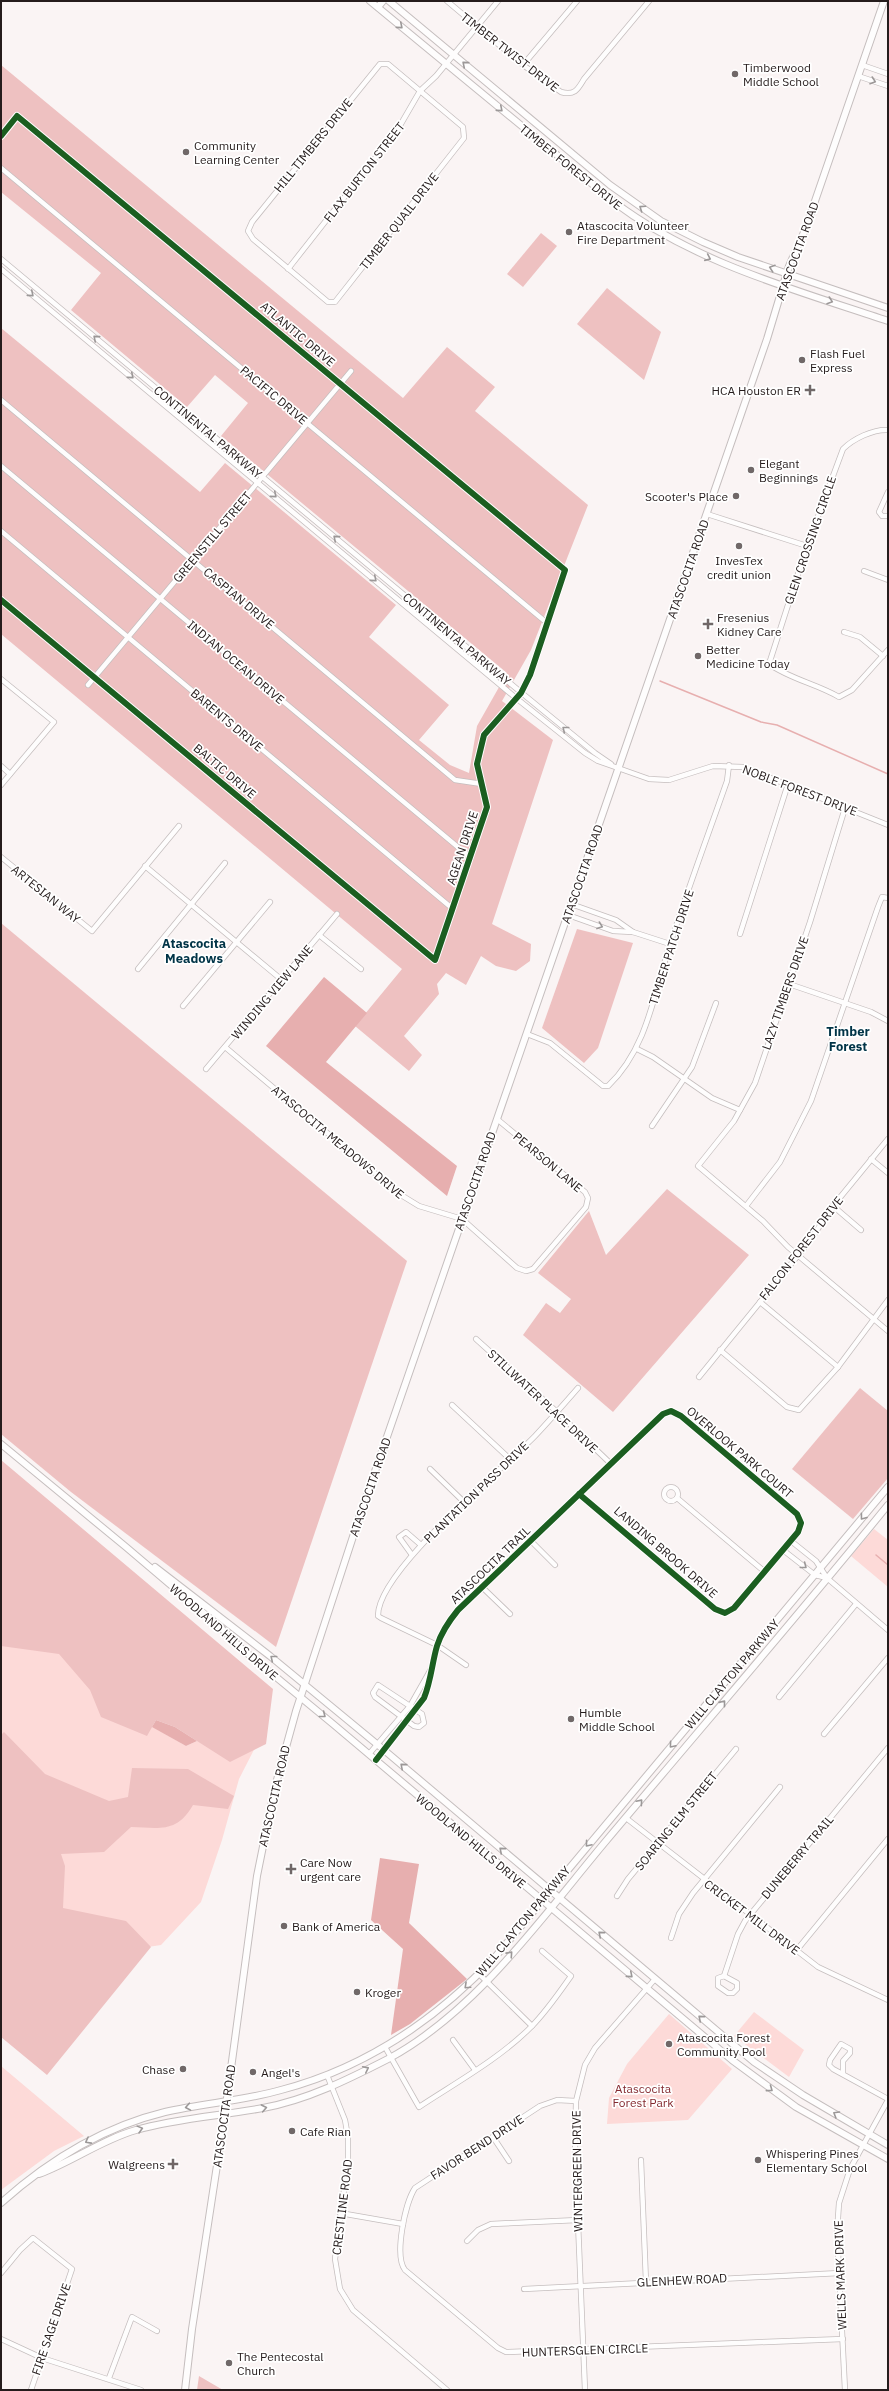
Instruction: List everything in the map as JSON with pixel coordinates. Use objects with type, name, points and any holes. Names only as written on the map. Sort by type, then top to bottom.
[{"type":"main road","name":"TIMBER FOREST DRIVE","points":[[370,1],[614,202],[638,220],[696,252],[783,285],[888,322]]},
{"type":"main road","points":[[378,7],[383,1]]},
{"type":"main road","name":"TIMBER FOREST DRIVE","points":[[389,1],[610,185],[656,217],[703,242],[786,273],[888,308]]},
{"type":"main road","name":"ATASCOCITA ROAD","points":[[185,2390],[192,2329],[227,2101],[262,1849],[275,1787],[300,1697],[462,1219],[774,320],[786,273],[805,230],[884,1]]},
{"type":"main road","name":"WOODLAND HILLS DRIVE","points":[[1,1444],[126,1547],[300,1697],[732,2060],[796,2107],[888,2159]]},
{"type":"main road","name":"WILL CLAYTON PARKWAY","points":[[1,2203],[47,2165],[76,2147],[124,2124],[167,2112],[282,2090],[327,2075],[385,2047],[421,2024],[479,1974],[888,1487]]},
{"type":"main road","name":"WILL CLAYTON PARKWAY","points":[[33,2176],[127,2133],[178,2120],[266,2108],[331,2086],[391,2058],[448,2019],[486,1981],[559,1899],[888,1505]]},
{"type":"main road","name":"WOODLAND HILLS DRIVE","points":[[126,1547],[168,1576],[304,1684],[559,1899],[779,2081],[888,2145]]},
{"type":"main road","points":[[754,1648],[763,1655]]},
{"type":"main road","points":[[687,1727],[697,1735]]},
{"type":"main road","points":[[452,1825],[462,1816]]},
{"type":"main road","points":[[124,2124],[127,2133]]},
{"type":"street","name":"TIMBER TWIST DRIVE","points":[[447,1],[523,64],[561,92],[569,94],[577,91],[590,71],[648,1]]},
{"type":"street","name":"FLAX BURTON STREET","points":[[288,269],[398,129],[420,91],[454,55],[498,1]]},
{"type":"street","points":[[523,64],[577,1]]},
{"type":"street","name":"HILL TIMBERS DRIVE","points":[[288,269],[253,239],[248,231],[252,222],[375,67],[388,64],[420,91]]},
{"type":"street","points":[[862,64],[888,74]]},
{"type":"street","points":[[858,76],[888,86]]},
{"type":"street","name":"TIMBER QUAIL DRIVE","points":[[288,269],[327,302],[336,302],[464,138],[465,133],[463,127],[420,91]]},
{"type":"street","name":"ATLANTIC DRIVE","points":[[1,136],[17,116],[565,570]]},
{"type":"street","name":"PACIFIC DRIVE","points":[[1,168],[547,623]]},
{"type":"street","name":"CONTINENTAL PARKWAY","points":[[1,259],[521,692],[595,753],[618,768]]},
{"type":"street","name":"CONTINENTAL PARKWAY","points":[[1,269],[516,698],[598,761],[618,768]]},
{"type":"street","name":"GREENSTILL STREET","points":[[88,685],[351,371]]},
{"type":"street","name":"CASPIAN DRIVE","points":[[1,400],[193,559],[455,780],[482,784]]},
{"type":"street","name":"GLEN CROSSING CIRCLE","points":[[882,656],[852,690],[839,697],[823,688],[777,670],[769,664],[807,546],[843,449],[852,441],[882,430],[888,430]]},
{"type":"street","name":"INDIAN OCEAN DRIVE","points":[[1,466],[471,858]]},
{"type":"street","points":[[888,492],[879,512],[882,516],[888,516]]},
{"type":"street","points":[[706,514],[807,546]]},
{"type":"street","name":"BARENTS DRIVE","points":[[1,531],[453,909]]},
{"type":"street","name":"AGEAN DRIVE","points":[[435,960],[471,858],[487,807],[477,764],[484,735],[521,692],[530,674],[565,570]]},
{"type":"street","points":[[864,571],[888,580]]},
{"type":"street","name":"BALTIC DRIVE","points":[[1,600],[435,960]]},
{"type":"street","points":[[844,632],[860,637],[882,656],[888,650]]},
{"type":"street","points":[[1,679],[54,722],[1,785]]},
{"type":"street","points":[[595,753],[598,761]]},
{"type":"street","name":"NOBLE FOREST DRIVE","points":[[618,768],[649,779],[669,780],[713,766],[729,765],[753,770],[888,826]]},
{"type":"street","name":"TIMBER PATCH DRIVE","points":[[527,1034],[550,1043],[603,1086],[608,1086],[630,1060],[637,1048],[670,944],[727,781],[729,765]]},
{"type":"street","points":[[1,766],[10,774]]},
{"type":"street","points":[[740,934],[788,784]]},
{"type":"street","name":"LAZY TIMBERS DRIVE","points":[[746,1206],[698,1166],[723,1137],[755,1083],[789,984],[845,808]]},
{"type":"street","points":[[179,826],[145,866],[282,980]]},
{"type":"street","name":"ARTESIAN WAY","points":[[1,857],[92,932],[145,866]]},
{"type":"street","points":[[138,969],[225,863]]},
{"type":"street","points":[[888,898],[882,897],[878,907],[820,1077],[800,1126],[780,1162],[746,1206],[798,1256],[888,1331]]},
{"type":"street","points":[[183,1006],[270,902]]},
{"type":"street","points":[[571,904],[616,920],[633,932]]},
{"type":"street","name":"WINDING VIEW LANE","points":[[206,1069],[337,914]]},
{"type":"street","points":[[568,915],[613,931],[633,932],[670,944]]},
{"type":"street","points":[[319,936],[361,969]]},
{"type":"street","points":[[789,984],[845,1003],[888,1021]]},
{"type":"street","points":[[652,1126],[684,1080],[700,1050],[716,1003]]},
{"type":"street","name":"ATASCOCITA MEADOWS DRIVE","points":[[225,1047],[401,1195],[419,1206],[462,1219]]},
{"type":"street","points":[[637,1048],[653,1057],[712,1098],[740,1110]]},
{"type":"street","name":"PEARSON LANE","points":[[462,1219],[517,1268],[526,1271],[533,1269],[586,1207],[588,1198],[585,1192],[497,1119]]},
{"type":"street","name":"FALCON FOREST DRIVE","points":[[699,1376],[798,1256],[833,1206],[888,1138]]},
{"type":"street","points":[[871,1159],[888,1173]]},
{"type":"street","points":[[833,1206],[862,1230]]},
{"type":"street","points":[[720,1350],[787,1407],[799,1410],[838,1367],[888,1300]]},
{"type":"street","points":[[760,1302],[838,1367]]},
{"type":"street","name":"STILLWATER PLACE DRIVE","points":[[476,1338],[610,1463]]},
{"type":"street","name":"PLANTATION PASS DRIVE","points":[[437,1646],[378,1616],[380,1600],[396,1573],[421,1545],[557,1412],[578,1388]]},
{"type":"street","points":[[452,1405],[510,1459]]},
{"type":"street","name":"OVERLOOK PARK COURT","points":[[663,1414],[670,1411],[681,1416],[797,1514],[801,1526],[791,1541]]},
{"type":"street","name":"ATASCOCITA TRAIL","points":[[376,1760],[416,1710],[429,1687],[437,1646],[449,1621],[610,1463],[663,1414]]},
{"type":"street","points":[[430,1469],[465,1503]]},
{"type":"street","name":"LANDING BROOK DRIVE","points":[[579,1494],[715,1609],[725,1613],[731,1611],[765,1572]]},
{"type":"street","points":[[677,1498],[765,1572],[791,1541],[822,1567],[827,1578],[888,1630]]},
{"type":"street","points":[[412,1555],[400,1542],[399,1537],[401,1534],[406,1532],[410,1534],[421,1545]]},
{"type":"street","points":[[531,1541],[554,1565]]},
{"type":"street","points":[[783,1550],[815,1575],[827,1578]]},
{"type":"street","points":[[483,1588],[510,1614]]},
{"type":"street","points":[[779,1696],[856,1604]]},
{"type":"street","points":[[437,1646],[466,1664]]},
{"type":"street","points":[[824,1734],[888,1658]]},
{"type":"street","name":"ATASCOCITA TRAIL","points":[[369,1754],[410,1706],[434,1662]]},
{"type":"street","points":[[378,1685],[382,1686],[416,1710],[422,1714],[424,1723],[420,1727],[401,1717],[375,1697],[374,1688],[378,1685]]},
{"type":"street","name":"DUNEBERRY TRAIL","points":[[724,1976],[739,1929],[749,1915],[888,1748]]},
{"type":"street","name":"SOARING ELM STREET","points":[[617,1896],[657,1844],[736,1749]]},
{"type":"street","points":[[671,1938],[683,1907],[780,1787]]},
{"type":"street","name":"CRICKET MILL DRIVE","points":[[626,1818],[657,1844],[796,1950],[838,1978],[888,2000]]},
{"type":"street","points":[[796,1950],[888,1839]]},
{"type":"street","points":[[385,2047],[419,2107],[500,2054],[532,2026],[571,1976],[542,1951]]},
{"type":"street","points":[[479,1974],[532,2026]]},
{"type":"street","name":"DUNEBERRY TRAIL","points":[[724,1976],[737,1983],[737,1989],[733,1993],[728,1993],[718,1986],[718,1978],[724,1976]]},
{"type":"street","name":"WINTERGREEN DRIVE","points":[[585,2390],[575,2151],[576,2102],[585,2065],[595,2048],[655,1979]]},
{"type":"street","points":[[453,2040],[475,2070]]},
{"type":"street","points":[[843,2074],[843,2061],[850,2053],[850,2049],[841,2044],[830,2060],[829,2065],[833,2070],[888,2099]]},
{"type":"street","name":"CRESTLINE ROAD","points":[[327,2075],[345,2120],[348,2137],[348,2159],[340,2213],[335,2265],[338,2284],[346,2301],[353,2310],[447,2390]]},
{"type":"street","name":"WELLS MARK DRIVE","points":[[845,2390],[837,2232],[839,2203],[850,2169],[862,2144],[888,2099]]},
{"type":"street","name":"FAVOR BEND DRIVE","points":[[404,2224],[409,2199],[415,2188],[548,2102],[557,2100],[576,2102]]},
{"type":"street","points":[[493,2137],[509,2161]]},
{"type":"street","points":[[641,2160],[646,2282]]},
{"type":"street","points":[[340,2213],[404,2224]]},
{"type":"street","points":[[467,2241],[478,2230],[491,2224],[578,2220]]},
{"type":"street","name":"HUNTERSGLEN CIRCLE","points":[[404,2224],[400,2256],[403,2267],[498,2348],[506,2352],[517,2353],[843,2339]]},
{"type":"street","name":"FIRE SAGE DRIVE","points":[[1,2273],[20,2250],[33,2238],[72,2269],[31,2390]]},
{"type":"street","name":"GLENHEW ROAD","points":[[524,2289],[840,2273]]},
{"type":"street","points":[[109,2378],[132,2317],[157,2331]]},
{"type":"street","points":[[1,2340],[42,2358],[109,2378],[141,2390]]},
{"type":"green space","points":[[874,1529],[888,1540],[888,1587],[851,1556]]},
{"type":"green space","points":[[1,1603],[84,1656],[148,1724],[186,1746],[197,1741],[236,1748],[260,1738],[239,1779],[222,1840],[201,1902],[161,1945],[141,1948],[51,1905],[51,1854],[114,1807],[1,1799]]},
{"type":"green space","points":[[754,2012],[804,2050],[789,2077],[734,2036]]},
{"type":"green space","name":"Atascocita Forest Park","points":[[669,2014],[732,2069],[688,2120],[607,2124],[609,2098],[627,2064]]},
{"type":"green space","points":[[1,2066],[84,2136],[54,2151],[1,2190]]},
{"type":"shaded area","points":[[1,65],[403,398],[447,347],[495,387],[475,411],[588,505],[531,650],[502,701],[553,740],[492,924],[531,944],[530,961],[516,971],[496,966],[481,956],[466,985],[446,973],[437,984],[439,994],[404,1036],[422,1055],[409,1071],[355,1026],[402,969],[1,634],[1,328],[200,492],[225,463],[396,605],[369,637],[449,705],[419,740],[450,765],[469,773],[477,726],[507,673],[221,436],[248,403],[215,375],[187,407],[71,310],[101,273],[1,192]]},
{"type":"shaded area","points":[[541,233],[557,246],[523,287],[507,274]]},
{"type":"shaded area","points":[[607,288],[661,332],[644,380],[577,324]]},
{"type":"shaded area","points":[[1,923],[407,1261],[276,1647],[71,1492],[1,1434]]},
{"type":"shaded area","points":[[577,929],[633,943],[598,1048],[584,1063],[542,1028]]},
{"type":"shaded area","points":[[324,977],[367,1013],[326,1062],[457,1166],[447,1196],[266,1046]]},
{"type":"shaded area","points":[[667,1189],[749,1255],[613,1412],[523,1335],[546,1303],[560,1313],[571,1299],[538,1273],[589,1211],[606,1255]]},
{"type":"shaded area","points":[[860,1388],[888,1411],[888,1478],[853,1519],[792,1469]]},
{"type":"shaded area","points":[[1,1460],[273,1689],[266,1744],[230,1762],[175,1727],[156,1720],[147,1736],[101,1717],[90,1690],[59,1654],[1,1646]]},
{"type":"shaded area","points":[[156,1720],[175,1727],[197,1741],[186,1746],[152,1727]]},
{"type":"shaded area","points":[[4,1732],[45,1774],[109,1801],[128,1797],[132,1768],[188,1769],[234,1796],[228,1809],[193,1805],[187,1814],[174,1825],[159,1828],[131,1827],[104,1852],[61,1854],[65,1866],[63,1908],[126,1921],[151,1947],[47,2075],[1,2037],[1,1735]]},
{"type":"shaded area","points":[[380,1858],[419,1864],[409,1923],[467,1979],[410,2024],[391,2035],[403,1949],[371,1920]]},
{"type":"shaded area","points":[[199,2376],[223,2390],[197,2390]]},
{"type":"waterway","points":[[660,681],[761,722],[777,725],[888,774]]},
{"type":"waterway","points":[[876,1555],[888,1565]]},
{"type":"cycle path","points":[[1,136],[17,116],[565,570],[530,675],[521,693],[484,735],[477,764],[487,807],[435,960],[1,600]]},
{"type":"cycle path","points":[[376,1760],[424,1698],[435,1652],[441,1636],[451,1618],[458,1610],[663,1414],[671,1411],[681,1416],[797,1514],[801,1523],[798,1532],[734,1608],[725,1613],[715,1609],[579,1494]]},
{"type":"place","name":"Timberwood Middle School","points":[[735,74]]},
{"type":"place","name":"Community Learning Center","points":[[186,152]]},
{"type":"place","name":"Atascocita Volunteer Fire Department","points":[[569,232]]},
{"type":"place","name":"Flash Fuel Express","points":[[802,360]]},
{"type":"place","name":"HCA Houston ER","points":[[810,390]]},
{"type":"place","name":"Elegant Beginnings","points":[[751,470]]},
{"type":"place","name":"Scooter's Place","points":[[736,496]]},
{"type":"place","name":"InvesTex credit union","points":[[739,546]]},
{"type":"place","name":"Fresenius Kidney Care","points":[[708,624]]},
{"type":"place","name":"Better Medicine Today","points":[[698,656]]},
{"type":"place","name":"Humble Middle School","points":[[571,1719]]},
{"type":"place","name":"Care Now urgent care","points":[[291,1869]]},
{"type":"place","name":"Bank of America","points":[[284,1926]]},
{"type":"place","name":"Kroger","points":[[357,1992]]},
{"type":"place","name":"Atascocita Forest Community Pool","points":[[669,2044]]},
{"type":"place","name":"Chase","points":[[183,2069]]},
{"type":"place","name":"Angel's","points":[[253,2072]]},
{"type":"place","name":"Cafe Rian","points":[[292,2131]]},
{"type":"place","name":"Whispering Pines Elementary School","points":[[758,2160]]},
{"type":"place","name":"Walgreens","points":[[173,2164]]},
{"type":"place","name":"The Pentecostal Church","points":[[229,2363]]},
{"type":"district","name":"Atascocita Meadows","points":[[194,950]]},
{"type":"district","name":"Timber Forest","points":[[848,1038]]}]
